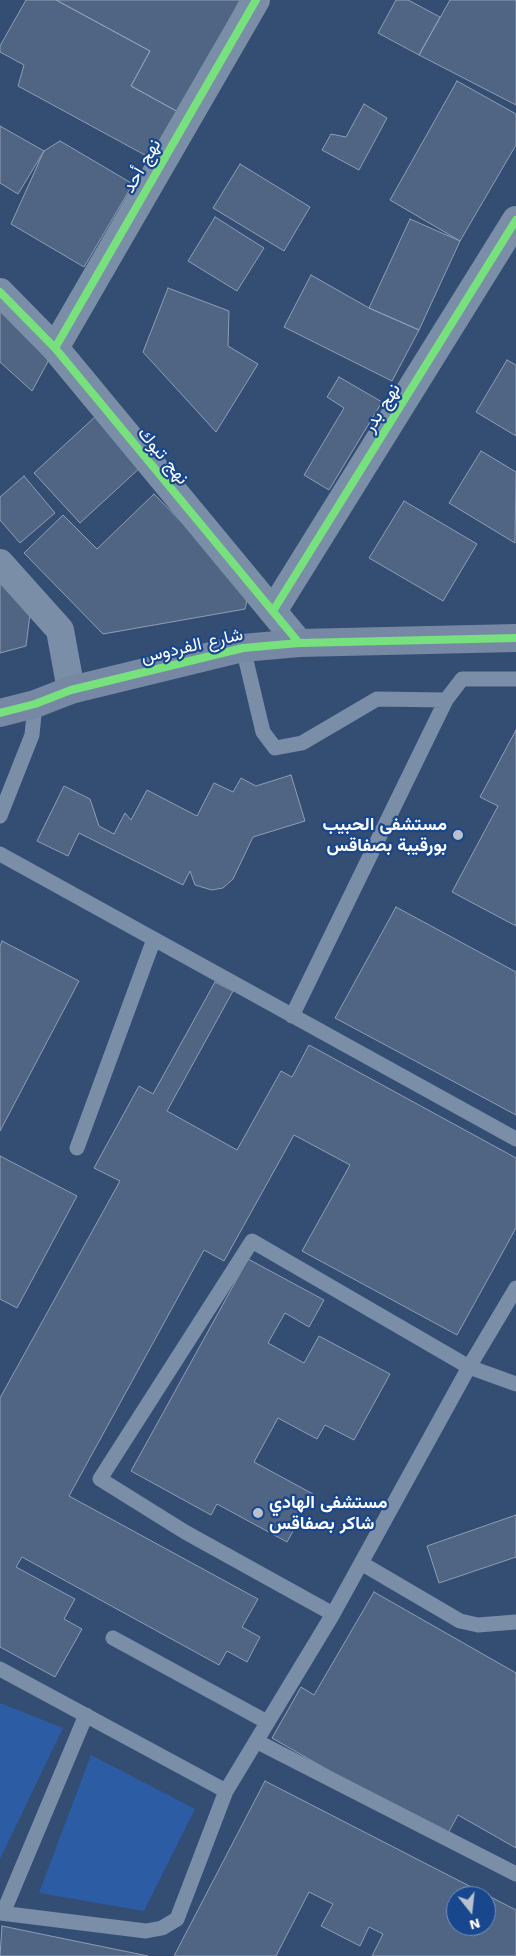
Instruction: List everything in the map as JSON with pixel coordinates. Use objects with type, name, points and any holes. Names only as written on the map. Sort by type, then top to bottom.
[{"type":"street","name":"نهج أحد","points":[[55,348],[256,0]]},
{"type":"street","name":"نهج بدر","points":[[273,612],[516,220]]},
{"type":"street","name":"نهج تبوك","points":[[0,292],[55,348],[273,612],[300,642]]},
{"type":"street","points":[[0,563],[60,630],[71,690]]},
{"type":"street","name":"شارع الفردوس","points":[[0,713],[35,704],[71,690],[243,648],[300,642],[516,638]]},
{"type":"lane","points":[[243,648],[263,732],[274,748],[302,743],[377,699],[446,700]]},
{"type":"lane","points":[[292,1016],[446,700],[462,680],[516,679]]},
{"type":"lane","points":[[0,816],[32,735],[35,704]]},
{"type":"lane","points":[[0,854],[516,1139]]},
{"type":"lane","points":[[76,1148],[154,939]]},
{"type":"lane","points":[[333,1614],[184,1532],[100,1478],[252,1241],[469,1367],[516,1384]]},
{"type":"lane","points":[[86,1715],[1,1913],[146,1931],[162,1928],[177,1919],[226,1790],[333,1614],[469,1367],[516,1288]]},
{"type":"lane","points":[[361,1563],[460,1621],[478,1625],[516,1622]]},
{"type":"lane","points":[[113,1638],[267,1722]]},
{"type":"lane","points":[[0,1669],[226,1790]]},
{"type":"lane","points":[[256,1741],[516,1874]]},
{"type":"shaded area","points":[[0,1703],[63,1728],[0,1859]]},
{"type":"shaded area","points":[[91,1755],[195,1809],[144,1911],[39,1893]]},
{"type":"building","points":[[26,0],[56,0],[150,51],[131,86],[180,113],[154,160],[18,86],[24,65],[0,52],[0,46]]},
{"type":"building","points":[[56,0],[240,0],[180,113],[131,86],[150,51]]},
{"type":"building","points":[[396,0],[408,0],[440,17],[419,55],[378,33]]},
{"type":"building","points":[[450,0],[516,0],[516,105],[419,55]]},
{"type":"building","points":[[457,81],[516,114],[516,145],[460,241],[390,200]]},
{"type":"building","points":[[364,104],[387,118],[359,170],[322,150],[331,134],[346,137]]},
{"type":"building","points":[[0,126],[44,151],[18,194],[0,183]]},
{"type":"building","points":[[60,141],[133,184],[84,267],[11,224],[44,151]]},
{"type":"building","points":[[240,164],[310,207],[284,251],[213,208]]},
{"type":"building","points":[[215,217],[264,248],[237,291],[188,261]]},
{"type":"building","points":[[410,219],[460,241],[419,330],[369,308]]},
{"type":"building","points":[[311,275],[369,308],[419,330],[392,381],[284,327]]},
{"type":"building","points":[[168,288],[229,311],[228,346],[258,364],[216,432],[143,352]]},
{"type":"building","points":[[0,306],[51,356],[32,391],[0,362]]},
{"type":"building","points":[[507,360],[516,365],[516,436],[476,412]]},
{"type":"building","points":[[339,377],[382,402],[329,490],[304,475],[344,408],[327,397]]},
{"type":"building","points":[[96,416],[142,466],[80,523],[34,473]]},
{"type":"building","points":[[481,451],[516,472],[515,543],[449,503]]},
{"type":"building","points":[[24,476],[55,513],[20,543],[0,520],[0,497]]},
{"type":"building","points":[[154,494],[249,591],[245,609],[103,634],[24,553],[63,515],[97,549]]},
{"type":"building","points":[[404,501],[477,544],[443,601],[369,558]]},
{"type":"building","points":[[0,580],[30,614],[26,646],[0,653]]},
{"type":"building","points":[[516,730],[516,926],[452,892],[498,806],[480,797]]},
{"type":"building","points":[[291,775],[305,821],[253,837],[233,879],[223,888],[212,890],[195,885],[190,871],[183,885],[79,833],[68,856],[37,841],[64,786],[90,799],[99,826],[114,834],[125,813],[131,820],[147,790],[197,816],[214,783],[233,792],[241,778],[256,786]]},
{"type":"building","points":[[396,907],[516,972],[516,1115],[335,1018]]},
{"type":"building","points":[[2,941],[79,981],[0,1131],[0,946]]},
{"type":"building","points":[[215,982],[233,991],[167,1111],[237,1150],[281,1071],[292,1077],[309,1045],[516,1158],[516,1228],[457,1335],[302,1251],[350,1165],[294,1135],[224,1261],[204,1250],[69,1496],[258,1599],[242,1627],[260,1637],[247,1662],[227,1651],[219,1665],[22,1557],[16,1567],[75,1599],[64,1619],[82,1629],[55,1677],[0,1647],[0,1398],[120,1181],[94,1168],[139,1086],[153,1094]]},
{"type":"building","points":[[0,1156],[77,1196],[17,1308],[0,1299]]},
{"type":"building","points":[[248,1259],[324,1300],[309,1327],[285,1313],[268,1343],[304,1363],[319,1336],[390,1374],[354,1440],[325,1425],[317,1439],[278,1418],[254,1462],[313,1494],[287,1542],[217,1504],[211,1515],[131,1471]]},
{"type":"building","points":[[516,1515],[516,1557],[439,1583],[427,1546]]},
{"type":"building","points":[[374,1592],[516,1673],[516,1848],[458,1815],[446,1837],[272,1738],[301,1687],[314,1695]]},
{"type":"building","points":[[265,1781],[469,1886],[446,1886],[446,1936],[496,1936],[496,1900],[516,1910],[516,1956],[372,1956],[383,1934],[369,1927],[360,1946],[321,1926],[333,1904],[309,1892],[276,1956],[174,1956]]},
{"type":"building","points":[[2,1926],[148,1956],[0,1956]]},
{"type":"cycle path","points":[[55,348],[256,0]]},
{"type":"cycle path","points":[[273,611],[516,220]]},
{"type":"cycle path","points":[[0,292],[55,348],[299,643]]},
{"type":"cycle path","points":[[0,713],[35,704],[71,690],[243,648],[299,643],[516,638]]},
{"type":"place","name":"مستشفى الحبيب بورقيبة بصفاقس","points":[[458,835]]},
{"type":"place","name":"مستشفى الهادي شاكر بصفاقس","points":[[258,1513]]}]
